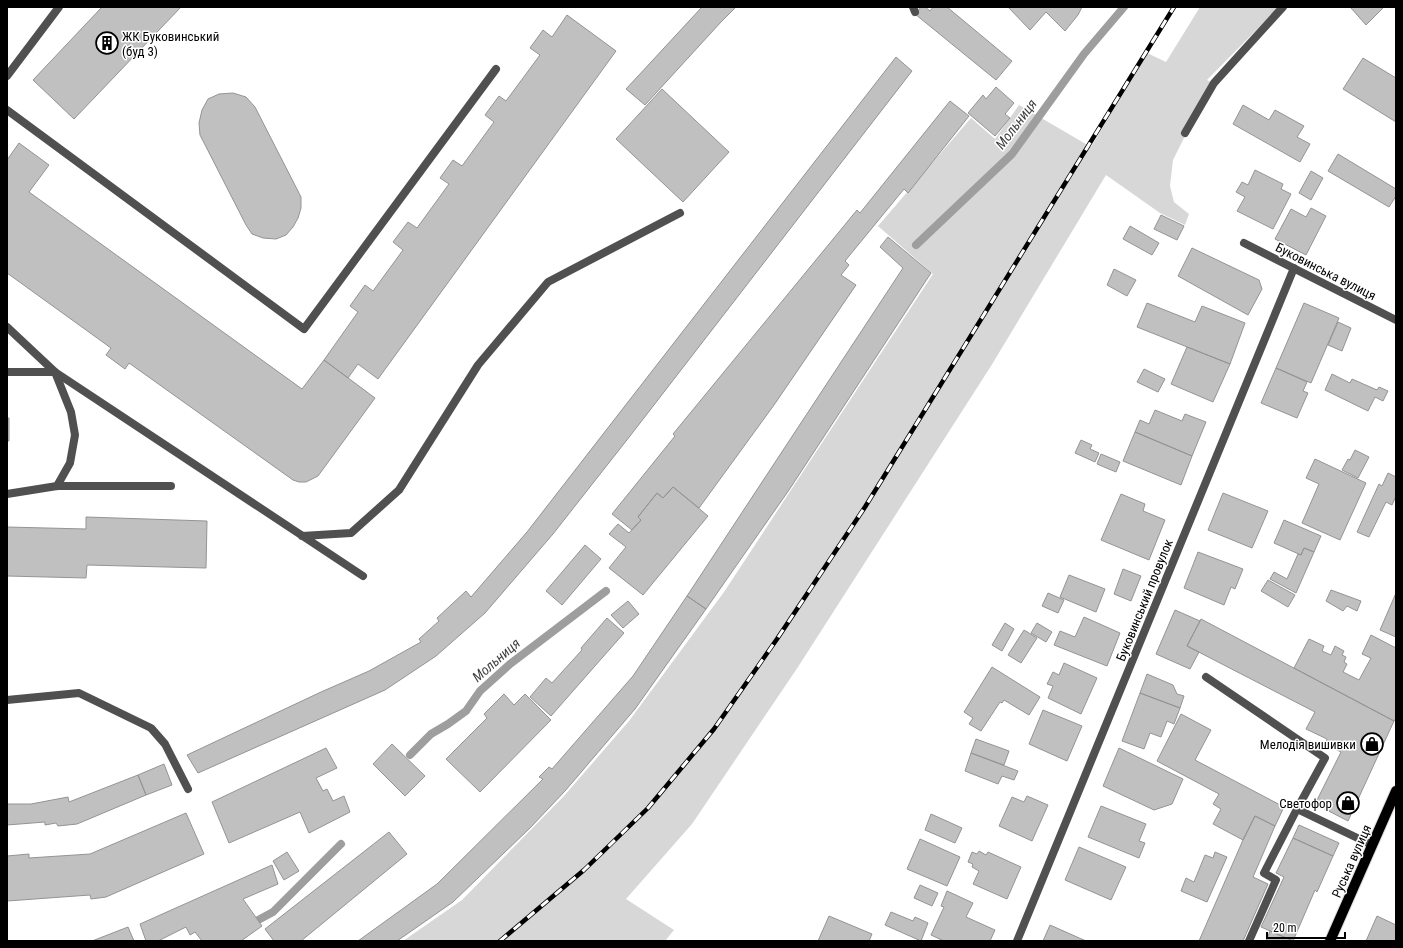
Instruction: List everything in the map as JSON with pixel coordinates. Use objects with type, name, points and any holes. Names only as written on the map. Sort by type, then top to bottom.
[{"type":"main road","name":"Руська вулиця","points":[[1330,941],[1396,791]]},
{"type":"street","points":[[7,76],[59,7]]},
{"type":"street","points":[[1185,133],[1214,83],[1283,7]]},
{"type":"street","points":[[7,110],[304,329],[496,69]]},
{"type":"street","points":[[302,536],[351,533],[399,490],[478,365],[548,282],[680,213]]},
{"type":"street","name":"Буковинська вулиця","points":[[1244,243],[1396,320]]},
{"type":"street","name":"Буковинський провулок","points":[[1017,941],[1294,268]]},
{"type":"street","points":[[7,327],[54,372],[363,576]]},
{"type":"street","points":[[7,372],[54,372]]},
{"type":"street","points":[[54,372],[71,412],[75,436],[70,464],[57,486]]},
{"type":"street","points":[[7,494],[57,486],[171,486]]},
{"type":"street","points":[[1206,677],[1325,758],[1264,874],[1276,880],[1249,941]]},
{"type":"street","points":[[7,700],[79,693],[151,728],[165,744],[188,789]]},
{"type":"street","points":[[1297,809],[1372,846]]},
{"type":"shaded area","points":[[1200,7],[1279,7],[1207,80],[1215,84],[1173,160],[1170,186],[1174,202],[1189,214],[1185,225],[1160,213],[1106,175],[991,366],[798,667],[692,824],[626,899],[674,930],[665,941],[403,941],[462,900],[564,796],[629,721],[724,592],[933,274],[878,226],[971,118],[995,139],[1019,105],[1091,147],[1147,53],[1166,62]]},
{"type":"building","name":"ЖК Буковинський (буд 3)","points":[[102,7],[181,7],[74,119],[33,80]]},
{"type":"building","points":[[702,7],[736,7],[645,105],[626,89]]},
{"type":"building","points":[[921,7],[925,7],[930,11],[933,7],[947,7],[1012,61],[996,80],[915,14]]},
{"type":"building","points":[[1008,7],[1082,7],[1078,15],[1065,31],[1046,12],[1030,30]]},
{"type":"building","points":[[1384,7],[1366,25],[1351,8]]},
{"type":"building","points":[[567,15],[616,51],[378,379],[358,364],[348,378],[324,360],[358,312],[350,306],[365,285],[373,291],[403,250],[393,242],[408,222],[417,228],[449,184],[440,178],[453,160],[462,166],[494,122],[485,115],[499,96],[506,101],[540,55],[530,48],[543,30],[552,37]]},
{"type":"building","points":[[896,57],[912,71],[553,534],[485,613],[436,656],[385,690],[198,773],[187,755],[369,671],[421,642],[419,639],[439,621],[437,618],[466,591],[471,597],[527,532]]},
{"type":"building","points":[[1363,58],[1396,78],[1396,122],[1343,89]]},
{"type":"building","points":[[996,87],[1014,103],[1005,114],[1010,118],[995,136],[968,113],[983,95],[986,99]]},
{"type":"building","points":[[662,89],[729,152],[683,202],[616,139]]},
{"type":"building","points":[[233,93],[246,97],[255,107],[301,197],[301,208],[293,227],[286,235],[276,239],[263,238],[252,234],[200,135],[199,123],[202,110],[208,99],[219,94]]},
{"type":"building","points":[[950,101],[969,116],[908,193],[904,189],[845,261],[849,265],[841,275],[856,285],[774,405],[699,508],[673,487],[663,498],[657,493],[638,517],[641,520],[632,530],[612,514],[675,436],[673,434],[857,210],[860,213]]},
{"type":"building","points":[[1243,105],[1269,120],[1275,110],[1304,126],[1297,137],[1310,144],[1300,162],[1233,124]]},
{"type":"building","points":[[19,143],[49,165],[29,192],[302,389],[324,360],[375,398],[318,476],[306,482],[293,480],[129,363],[125,369],[106,355],[111,348],[7,273],[7,160]]},
{"type":"building","points":[[1338,154],[1396,189],[1396,196],[1389,207],[1328,171]]},
{"type":"building","points":[[1255,170],[1283,184],[1281,189],[1291,194],[1273,229],[1237,211],[1245,197],[1236,192],[1242,182],[1248,185]]},
{"type":"building","points":[[1311,171],[1323,178],[1311,200],[1299,193]]},
{"type":"building","points":[[1311,208],[1326,216],[1306,255],[1275,239],[1291,209],[1306,217]]},
{"type":"building","points":[[1161,215],[1184,226],[1177,240],[1154,229]]},
{"type":"building","points":[[1130,226],[1159,243],[1152,255],[1123,239]]},
{"type":"building","points":[[888,237],[931,273],[789,490],[706,609],[687,596],[903,268],[880,247]]},
{"type":"building","points":[[1192,248],[1259,280],[1262,289],[1248,315],[1178,276]]},
{"type":"building","points":[[1114,269],[1136,280],[1127,296],[1107,285]]},
{"type":"building","points":[[1147,303],[1195,322],[1202,306],[1245,323],[1230,364],[1137,327]]},
{"type":"building","points":[[1304,303],[1339,318],[1311,383],[1276,368]]},
{"type":"building","points":[[1338,322],[1351,328],[1342,351],[1328,345]]},
{"type":"building","points":[[1187,347],[1230,364],[1213,402],[1171,384]]},
{"type":"building","points":[[1276,368],[1307,382],[1303,391],[1308,393],[1297,418],[1261,403]]},
{"type":"building","points":[[1144,369],[1165,379],[1158,392],[1137,382]]},
{"type":"building","points":[[1332,374],[1350,383],[1352,379],[1377,390],[1379,387],[1388,391],[1383,401],[1375,397],[1368,411],[1325,390]]},
{"type":"building","points":[[1155,410],[1182,421],[1185,414],[1206,422],[1192,456],[1135,432],[1140,420],[1149,424]]},
{"type":"building","points":[[7,418],[9,418],[9,441],[7,441]]},
{"type":"building","points":[[1135,432],[1192,456],[1181,485],[1123,461]]},
{"type":"building","points":[[1081,440],[1092,445],[1090,449],[1099,453],[1095,462],[1075,453]]},
{"type":"building","points":[[1355,450],[1369,457],[1358,478],[1342,470],[1348,459],[1350,460]]},
{"type":"building","points":[[1101,454],[1120,462],[1116,472],[1097,464]]},
{"type":"building","points":[[1315,459],[1366,483],[1340,540],[1302,523],[1319,484],[1306,478]]},
{"type":"building","points":[[1388,473],[1396,477],[1396,496],[1392,505],[1386,502],[1369,537],[1357,532],[1379,484],[1382,486]]},
{"type":"building","points":[[673,487],[708,516],[643,595],[609,568],[626,547],[609,534],[618,524],[629,533],[641,520],[638,517],[657,493],[663,498]]},
{"type":"building","points":[[1223,493],[1268,511],[1252,548],[1208,530]]},
{"type":"building","points":[[1121,494],[1145,504],[1143,511],[1165,520],[1149,560],[1101,540]]},
{"type":"building","points":[[86,517],[207,521],[206,568],[87,565],[86,578],[7,576],[7,527],[86,529]]},
{"type":"building","points":[[1284,520],[1321,536],[1314,552],[1304,548],[1301,555],[1274,543]]},
{"type":"building","points":[[585,545],[601,559],[562,605],[546,591]]},
{"type":"building","points":[[1304,548],[1314,552],[1296,593],[1270,579],[1274,572],[1287,579],[1298,554],[1301,555]]},
{"type":"building","points":[[1198,552],[1243,569],[1235,589],[1231,587],[1224,605],[1184,588]]},
{"type":"building","points":[[1123,569],[1141,576],[1131,601],[1114,594]]},
{"type":"building","points":[[1069,575],[1105,589],[1096,612],[1060,597]]},
{"type":"building","points":[[1268,580],[1295,595],[1288,607],[1261,591]]},
{"type":"building","points":[[1331,590],[1361,601],[1357,611],[1347,606],[1343,611],[1326,601]]},
{"type":"building","points":[[1048,593],[1064,600],[1058,613],[1042,606]]},
{"type":"building","points":[[1396,593],[1396,637],[1380,630]]},
{"type":"building","points":[[687,596],[706,609],[635,709],[565,791],[530,828],[453,902],[397,941],[358,941],[437,884],[543,779],[539,777],[549,767],[552,769],[633,676]]},
{"type":"building","points":[[628,601],[639,614],[623,628],[611,615]]},
{"type":"building","points":[[1175,610],[1200,621],[1187,646],[1199,652],[1190,669],[1156,654]]},
{"type":"building","points":[[1084,617],[1120,633],[1107,666],[1054,645],[1060,631],[1075,637]]},
{"type":"building","points":[[607,618],[624,633],[551,716],[530,697],[546,678],[552,683],[582,650],[581,648]]},
{"type":"building","points":[[1201,619],[1394,721],[1348,821],[1315,804],[1341,752],[1325,744],[1327,739],[1306,729],[1315,712],[1187,646]]},
{"type":"building","points":[[1005,623],[1014,629],[1002,651],[992,645]]},
{"type":"building","points":[[1037,623],[1052,632],[1046,642],[1031,633]]},
{"type":"building","points":[[1024,630],[1037,638],[1021,663],[1008,655]]},
{"type":"building","points":[[1371,635],[1396,648],[1396,718],[1394,721],[1294,668],[1309,639],[1324,646],[1322,651],[1331,655],[1335,646],[1344,651],[1342,655],[1346,657],[1344,662],[1347,664],[1343,672],[1359,680],[1371,658],[1362,654]]},
{"type":"building","points":[[1064,663],[1097,678],[1081,714],[1048,698],[1053,686],[1047,684],[1053,672],[1059,675]]},
{"type":"building","points":[[992,667],[1040,697],[1029,715],[1004,700],[1002,703],[1000,702],[981,731],[969,724],[973,718],[964,712]]},
{"type":"building","points":[[1147,674],[1173,685],[1177,694],[1184,696],[1180,708],[1140,693]]},
{"type":"building","points":[[1140,693],[1180,708],[1174,724],[1167,721],[1161,737],[1150,733],[1144,749],[1122,741]]},
{"type":"building","points":[[504,694],[514,705],[525,694],[551,720],[480,792],[446,759],[487,718],[484,714]]},
{"type":"building","points":[[1043,710],[1082,726],[1067,761],[1029,744]]},
{"type":"building","points":[[1181,714],[1211,730],[1195,760],[1284,807],[1275,826],[1255,816],[1243,840],[1213,824],[1221,809],[1213,804],[1219,794],[1157,761]]},
{"type":"building","points":[[976,739],[1009,751],[1004,765],[971,753]]},
{"type":"building","points":[[392,744],[425,776],[405,796],[373,764]]},
{"type":"building","points":[[326,748],[337,768],[316,778],[323,791],[327,789],[333,801],[344,796],[350,812],[309,833],[300,812],[229,843],[212,802]]},
{"type":"building","points":[[1119,748],[1183,779],[1172,804],[1154,810],[1103,786]]},
{"type":"building","points":[[971,753],[1018,771],[1014,780],[1002,776],[998,784],[965,771]]},
{"type":"building","points":[[164,764],[172,785],[146,795],[138,775]]},
{"type":"building","points":[[138,775],[146,795],[77,824],[58,826],[56,823],[45,825],[45,822],[7,825],[7,804],[31,804],[68,797],[69,802]]},
{"type":"building","points":[[1027,796],[1048,805],[1032,841],[999,826],[1012,797],[1024,802]]},
{"type":"building","points":[[1101,806],[1146,824],[1139,841],[1145,843],[1139,858],[1088,837]]},
{"type":"building","points":[[186,813],[204,854],[106,897],[91,899],[90,895],[7,901],[7,856],[29,854],[29,858],[90,854]]},
{"type":"building","points":[[931,814],[962,828],[955,843],[925,830]]},
{"type":"building","points":[[1255,816],[1275,826],[1253,877],[1268,884],[1243,941],[1199,941],[1243,840]]},
{"type":"building","points":[[1299,825],[1339,843],[1333,856],[1293,838]]},
{"type":"building","points":[[389,832],[407,854],[301,941],[274,941],[265,929]]},
{"type":"building","points":[[1293,838],[1333,856],[1317,892],[1315,890],[1293,941],[1261,927],[1284,877],[1276,873]]},
{"type":"building","points":[[920,839],[960,857],[947,886],[907,869]]},
{"type":"building","points":[[1079,847],[1126,867],[1111,900],[1065,880]]},
{"type":"building","points":[[979,851],[986,855],[988,852],[1021,867],[1007,899],[973,884],[979,871],[972,867],[973,864],[968,862],[972,852],[977,854]]},
{"type":"building","points":[[287,852],[299,871],[284,880],[273,861]]},
{"type":"building","points":[[1215,852],[1227,857],[1207,902],[1181,891],[1186,878],[1194,882],[1205,855],[1213,858]]},
{"type":"building","points":[[272,865],[278,884],[243,899],[262,926],[241,941],[202,941],[195,932],[190,935],[186,927],[158,941],[146,941],[140,924]]},
{"type":"building","points":[[920,885],[938,893],[932,906],[914,898]]},
{"type":"building","points":[[947,891],[973,903],[966,917],[995,930],[990,941],[944,941],[931,935],[944,907],[941,906]]},
{"type":"building","points":[[891,912],[913,921],[915,917],[928,923],[921,941],[885,925]]},
{"type":"building","points":[[829,916],[872,934],[869,941],[818,941]]},
{"type":"building","points":[[1377,916],[1396,925],[1396,941],[1366,941]]},
{"type":"building","points":[[1050,925],[1086,941],[1043,941]]},
{"type":"building","points":[[128,927],[134,941],[92,941]]},
{"type":"building","points":[[1270,931],[1293,941],[1266,941]]},
{"type":"waterway","name":"Мольниця","points":[[916,245],[1012,154],[1084,54],[1124,7]]},
{"type":"waterway","name":"Мольниця","points":[[410,755],[431,734],[466,711],[480,691],[510,664],[606,591]]},
{"type":"waterway","name":"Мольниця","points":[[249,925],[273,912],[341,844]]},
{"type":"railway","points":[[500,941],[584,870],[648,808],[714,729],[777,639],[865,507],[1174,7]]},
{"type":"place","name":"ЖК Буковинський (буд 3)","points":[[107,43]]},
{"type":"place","name":"Мелодія вишивки","points":[[1372,744]]},
{"type":"place","name":"Светофор","points":[[1348,803]]}]
